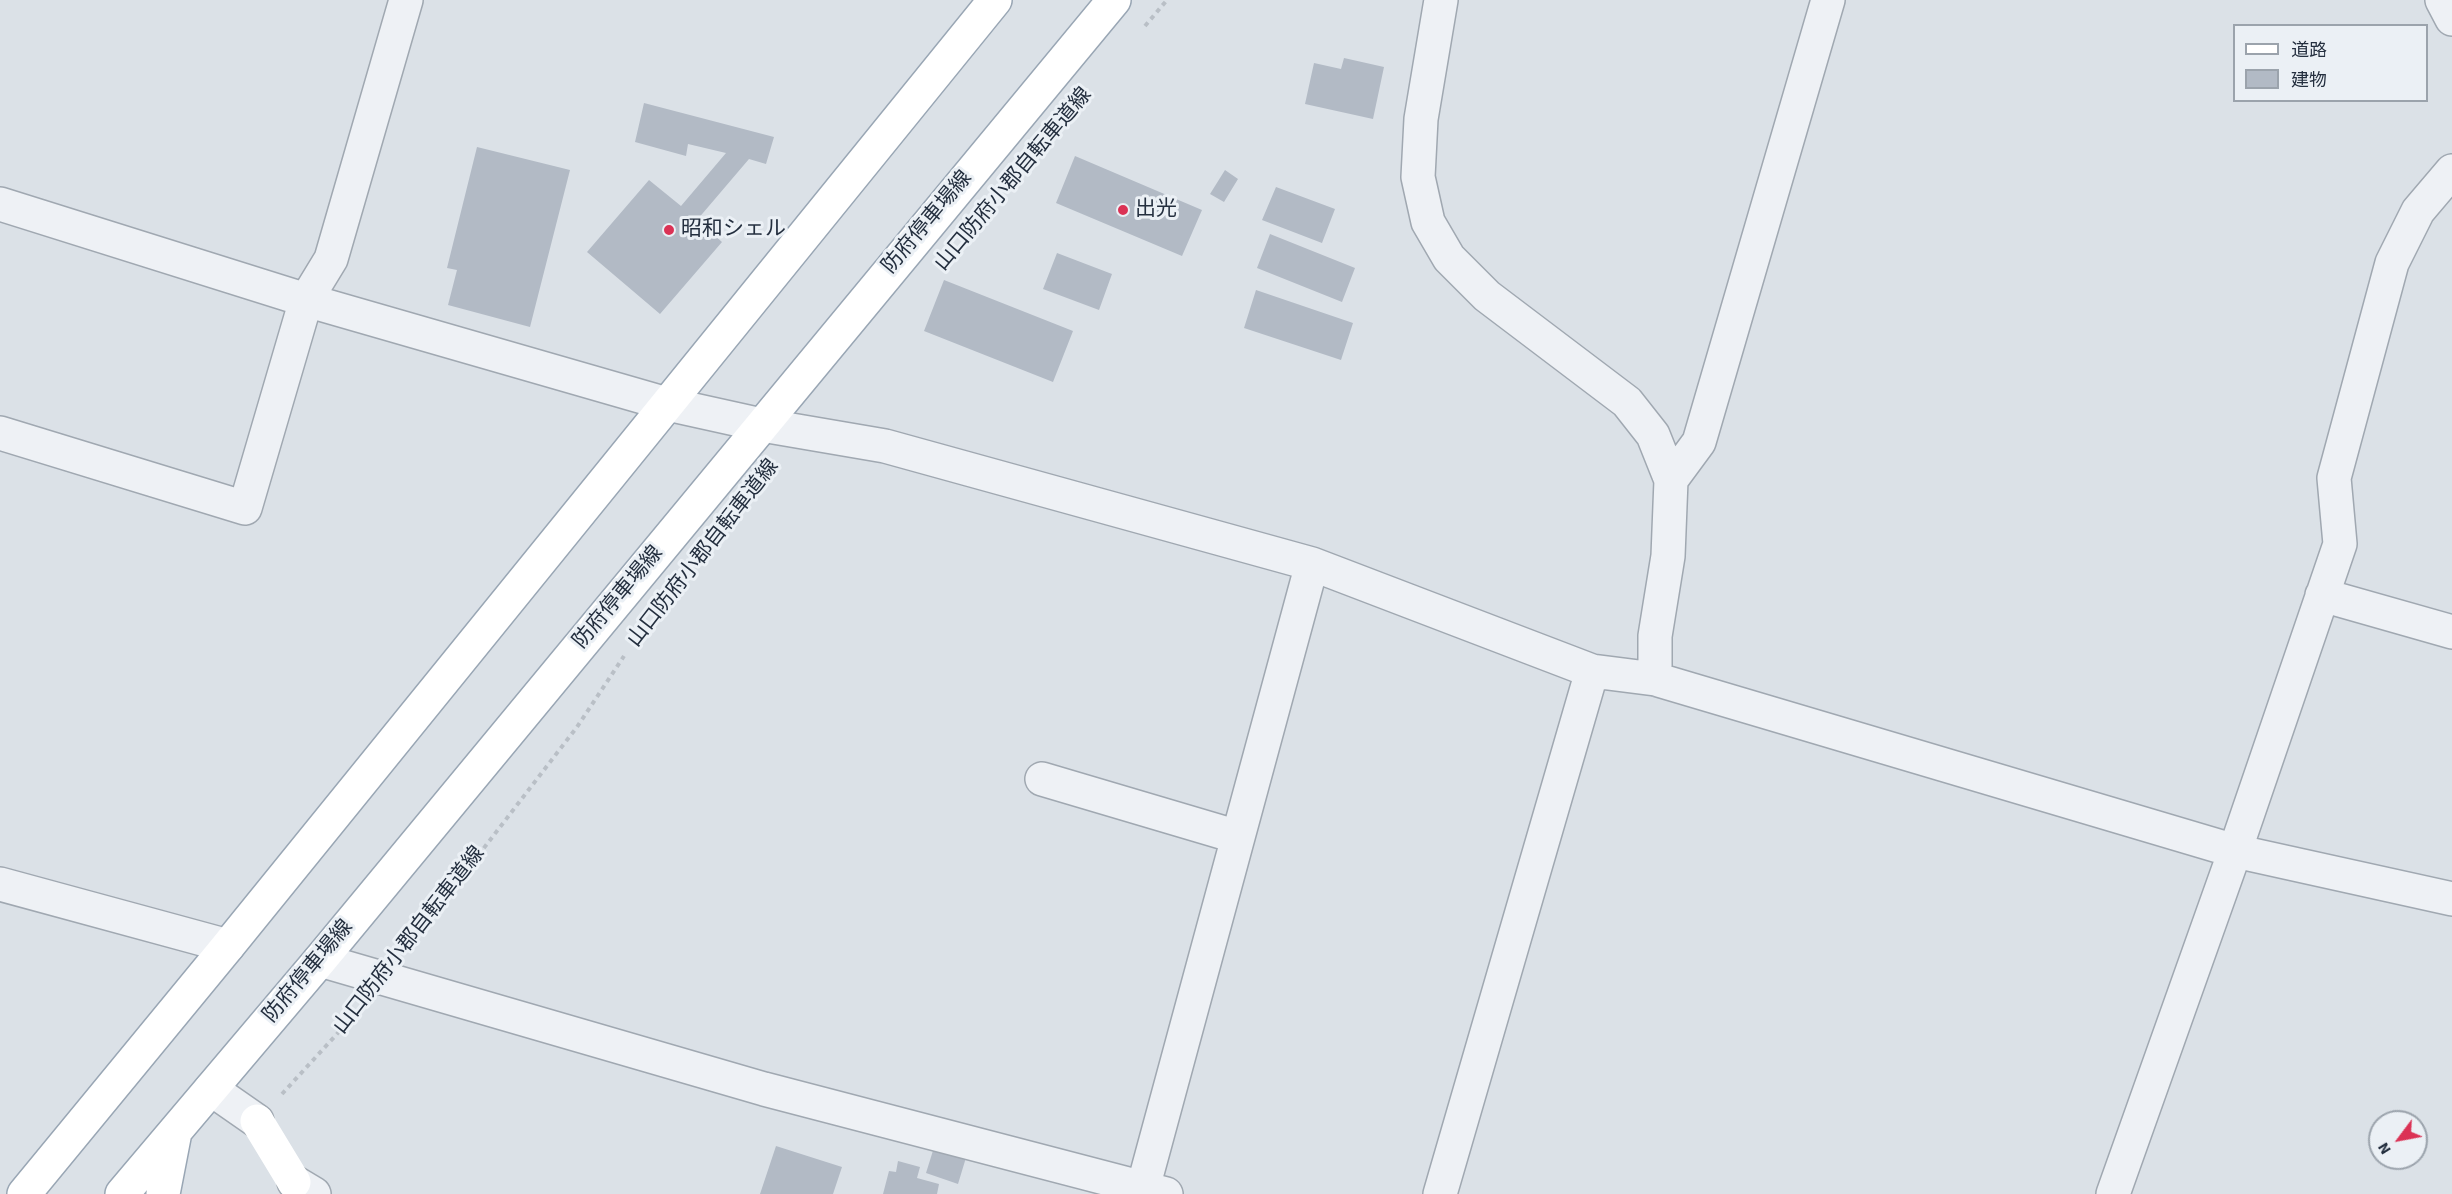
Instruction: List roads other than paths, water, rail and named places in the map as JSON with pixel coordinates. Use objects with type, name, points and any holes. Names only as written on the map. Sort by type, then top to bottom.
[{"type":"main road","points":[[24,1194],[995,0]]},
{"type":"main road","name":"防府停車場線","points":[[122,1194],[320,960],[1113,0]]},
{"type":"main road","points":[[257,1121],[304,1188]]},
{"type":"main road","points":[[163,1194],[175,1130]]},
{"type":"street","points":[[0,432],[245,508],[306,300],[331,259],[406,0]]},
{"type":"street","points":[[1441,0],[1421,119],[1418,177],[1428,222],[1449,258],[1487,296],[1628,402],[1653,435],[1671,480],[1668,556],[1655,636],[1655,679]]},
{"type":"street","points":[[1671,480],[1699,442],[1828,0]]},
{"type":"street","points":[[2442,0],[2448,16],[2452,19]]},
{"type":"street","points":[[2113,1194],[2235,851],[2340,544],[2334,478],[2392,263],[2418,211],[2452,171]]},
{"type":"street","points":[[0,204],[306,300],[667,404],[762,425],[885,446],[1312,564],[1592,671],[1655,679],[2235,851],[2452,899]]},
{"type":"street","points":[[320,960],[764,1089],[1155,1191],[1238,837],[1312,564]]},
{"type":"street","points":[[2322,595],[2452,632]]},
{"type":"street","points":[[1440,1194],[1592,671]]},
{"type":"street","points":[[1042,779],[1238,837]]},
{"type":"street","points":[[0,884],[228,946]]},
{"type":"street","points":[[211,1089],[257,1121]]},
{"type":"place","name":"出光","points":[[1123,210]]},
{"type":"place","name":"昭和シェル","points":[[669,230]]}]
